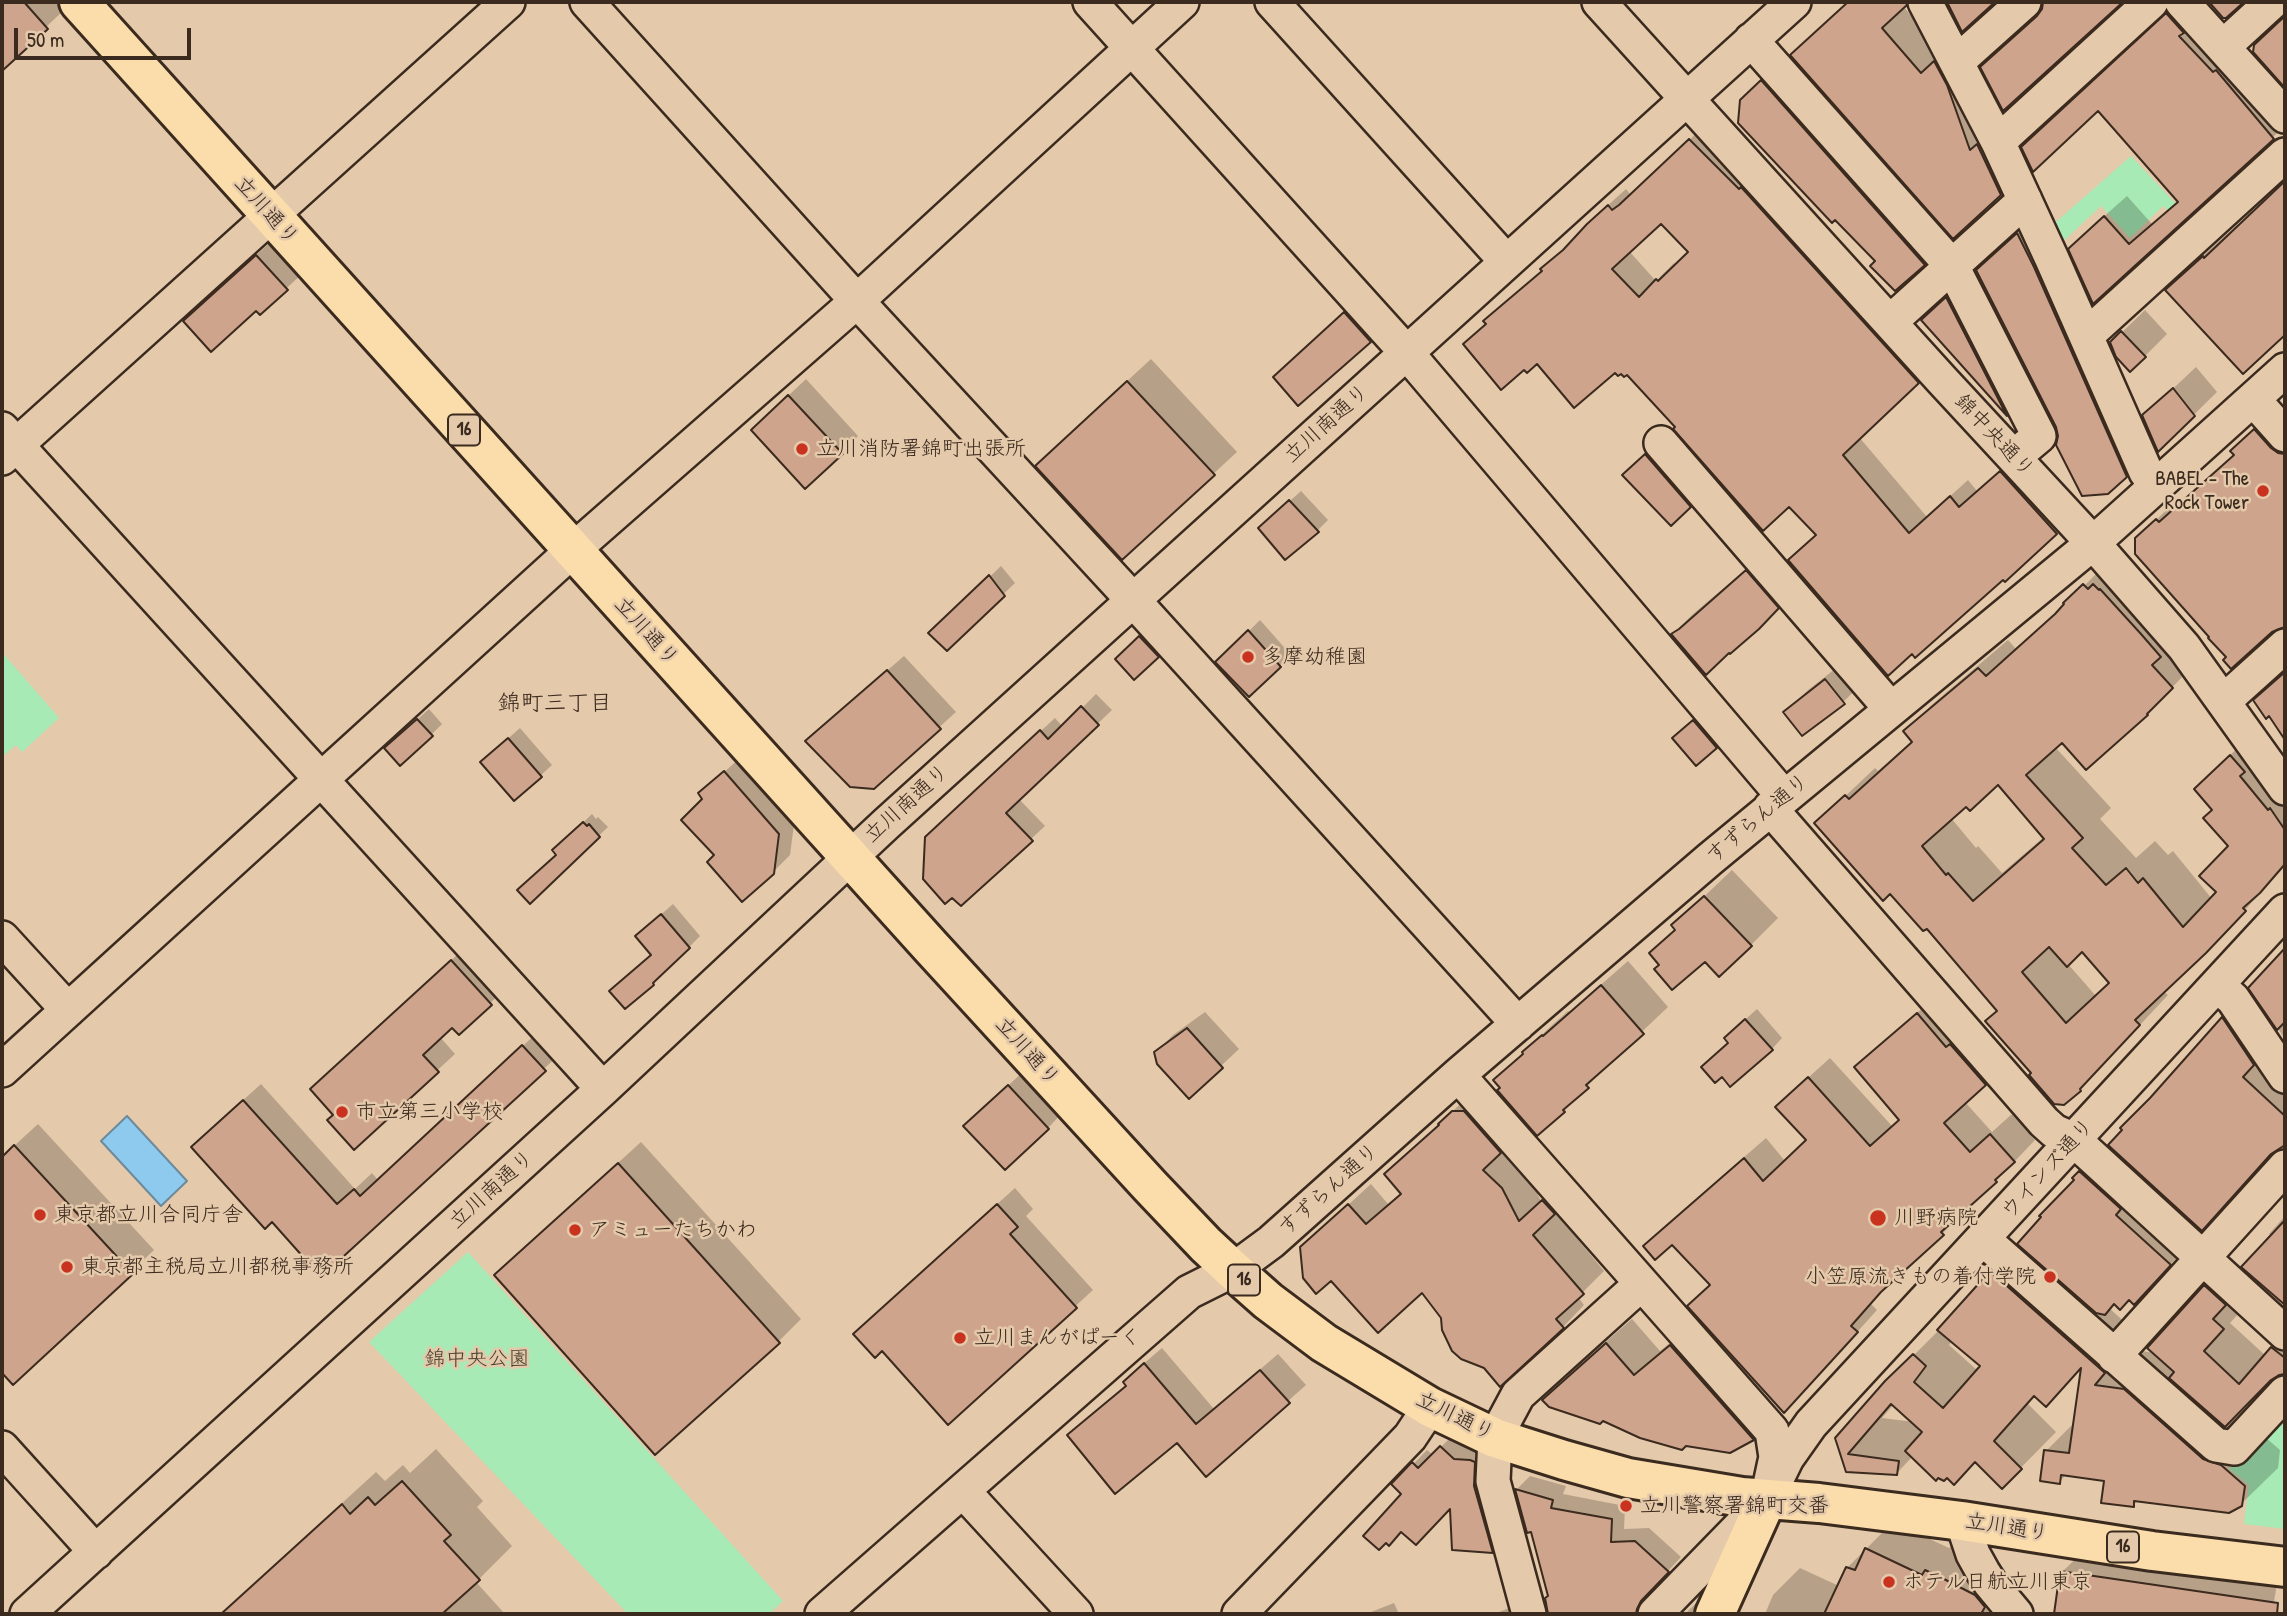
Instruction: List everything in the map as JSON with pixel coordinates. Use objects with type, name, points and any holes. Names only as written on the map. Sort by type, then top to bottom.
[{"type":"main road","name":"立川通り","points":[[79,2],[1150,1186],[1233,1270],[1268,1301],[1324,1343],[1430,1406],[1496,1438],[1628,1478],[1714,1493],[1962,1521],[2152,1551],[2285,1567]]},
{"type":"main road","points":[[1715,1614],[1767,1499]]},
{"type":"street","points":[[508,2],[270,215],[6,444],[321,779],[603,1089]]},
{"type":"street","points":[[587,2],[1518,1024]]},
{"type":"street","points":[[1090,2],[1406,352],[2044,1122],[2054,1131],[2074,1140],[2285,1333]]},
{"type":"street","points":[[2,1070],[573,550],[857,301],[1182,2]]},
{"type":"street","points":[[1272,2],[1506,261]]},
{"type":"street","name":"錦中央通り","points":[[1599,2],[2093,542],[2184,647],[2285,788]]},
{"type":"street","name":"立川南通り","points":[[27,1614],[603,1089],[850,857],[1794,2]]},
{"type":"street","points":[[1925,2],[2025,200],[2146,472],[2156,486]]},
{"type":"street","points":[[1957,62],[2024,2]]},
{"type":"street","points":[[1997,142],[2151,2]]},
{"type":"street","points":[[2182,2],[2285,116]]},
{"type":"street","points":[[2223,47],[2272,2]]},
{"type":"street","points":[[1751,40],[1952,266],[2039,436],[2014,457]]},
{"type":"street","points":[[2086,337],[2285,155]]},
{"type":"street","points":[[1890,322],[2025,200]]},
{"type":"street","name":"すずらん通り","points":[[822,1614],[1189,1292],[1233,1270],[1271,1242],[1458,1075],[1777,803],[2093,542],[2285,370]]},
{"type":"street","points":[[2253,399],[2285,435]]},
{"type":"street","points":[[1661,443],[1891,709]]},
{"type":"street","points":[[2224,701],[2285,646]]},
{"type":"street","name":"ウインズ通り","points":[[1767,1499],[1787,1458],[1811,1424],[2285,911]]},
{"type":"street","points":[[2,938],[68,1010]]},
{"type":"street","points":[[2217,985],[2233,999],[2285,1076]]},
{"type":"street","points":[[1458,1075],[1772,1431],[1776,1457],[1767,1499],[1655,1614]]},
{"type":"street","points":[[2114,1356],[2285,1167]]},
{"type":"street","points":[[1983,1240],[2216,1445],[2234,1448],[2285,1393]]},
{"type":"street","points":[[1529,1614],[1493,1481],[1496,1438],[1518,1395],[1641,1284]]},
{"type":"street","points":[[1239,1614],[1410,1437],[1430,1406]]},
{"type":"street","points":[[2,1448],[96,1552]]},
{"type":"street","points":[[963,1491],[1076,1614]]},
{"type":"street","points":[[1962,1521],[1973,1554],[1983,1572],[2016,1614]]},
{"type":"green space","points":[[2131,156],[2196,225],[2188,232],[2163,206],[2130,238],[2101,206],[2057,247],[2049,228]]},
{"type":"green space","points":[[2,652],[59,718],[22,752],[16,745],[2,757]]},
{"type":"green space","name":"錦中央公園","points":[[468,1252],[783,1601],[769,1614],[628,1614],[369,1342]]},
{"type":"green space","points":[[2285,1406],[2285,1529],[2244,1524],[2249,1485],[2229,1469]]},
{"type":"water","points":[[127,1116],[187,1181],[161,1206],[101,1141]]},
{"type":"building","points":[[2,2],[24,2],[48,29],[2,71]]},
{"type":"building","points":[[1848,2],[1906,2],[1907,5],[1882,28],[1921,73],[1934,61],[1947,85],[1970,150],[1977,144],[2001,195],[1953,239],[1790,55]]},
{"type":"building","points":[[1947,2],[1995,2],[1962,32]]},
{"type":"building","points":[[2043,2],[2123,2],[2003,111],[1980,67],[2037,16]]},
{"type":"building","points":[[2209,2],[2244,2],[2223,18]]},
{"type":"building","points":[[2166,13],[2184,33],[2179,36],[2213,72],[2216,70],[2274,139],[2093,304],[2068,249],[2104,216],[2129,244],[2178,202],[2098,111],[2033,172],[2021,147]]},
{"type":"building","points":[[2285,16],[2285,88],[2253,52],[2254,45]]},
{"type":"building","points":[[1761,80],[1925,265],[1895,291],[1870,266],[1875,261],[1835,220],[1832,223],[1738,123],[1740,100]]},
{"type":"building","points":[[1689,139],[1739,189],[1741,187],[1919,383],[1843,455],[1909,533],[1950,496],[1959,507],[2000,471],[2057,534],[1915,658],[1912,654],[1888,676],[1788,560],[1816,535],[1789,507],[1763,531],[1627,375],[1618,376],[1615,373],[1574,408],[1537,364],[1527,373],[1524,370],[1501,390],[1463,344],[1486,324],[1483,321],[1542,271],[1540,269],[1608,205],[1612,210]],"holes":[[[1661,224],[1688,252],[1639,297],[1612,269]]]},
{"type":"building","points":[[2285,181],[2285,335],[2243,374],[2165,290],[2203,256],[2204,258]]},
{"type":"building","points":[[2017,233],[2127,477],[2108,494],[2082,496],[2056,445],[2056,427],[1976,270]]},
{"type":"building","points":[[256,255],[288,290],[260,315],[256,311],[211,352],[183,321]]},
{"type":"building","points":[[1946,297],[2007,416],[1921,320]]},
{"type":"building","points":[[1344,312],[1371,342],[1298,406],[1273,377]]},
{"type":"building","points":[[2121,331],[2146,357],[2130,372],[2116,357],[2110,342]]},
{"type":"building","points":[[1127,381],[1215,475],[1122,560],[1035,466]]},
{"type":"building","points":[[2173,388],[2195,416],[2158,452],[2142,415]]},
{"type":"building","points":[[788,395],[843,454],[805,489],[751,430]]},
{"type":"building","points":[[2254,429],[2271,448],[2285,454],[2285,627],[2272,632],[2231,669],[2223,660],[2226,657],[2135,554],[2135,538],[2156,519],[2159,522],[2234,455],[2230,451]]},
{"type":"building","points":[[1645,454],[1691,507],[1671,526],[1622,475]]},
{"type":"building","points":[[1289,500],[1319,532],[1285,560],[1258,528]]},
{"type":"building","points":[[1746,570],[1779,608],[1706,675],[1671,634]]},
{"type":"building","points":[[989,575],[1005,596],[947,651],[928,633]]},
{"type":"building","points":[[2083,584],[2088,589],[2093,584],[2100,589],[2161,657],[2152,665],[2173,688],[2148,715],[2086,770],[2062,743],[2026,775],[2083,838],[2072,848],[2106,885],[2126,868],[2138,883],[2143,878],[2183,927],[2216,892],[2199,876],[2228,846],[2203,818],[2212,810],[2194,789],[2230,755],[2245,772],[2240,776],[2268,810],[2270,808],[2285,830],[2285,864],[2243,908],[2246,911],[2206,953],[2135,1020],[2140,1025],[2081,1091],[2064,1105],[2054,1104],[2029,1075],[2031,1073],[1985,1021],[1997,1011],[1927,929],[1923,931],[1890,894],[1883,901],[1814,823],[1845,795],[1849,799],[1912,742],[1903,731],[1978,668],[1986,676],[2055,614]],"holes":[[[1998,785],[2044,839],[1973,901],[1948,873],[1946,875],[1922,846],[1966,807],[1970,811]],[[2049,947],[2067,967],[2082,952],[2109,983],[2066,1023],[2022,972]]]},
{"type":"building","points":[[1248,630],[1281,667],[1249,697],[1215,662]]},
{"type":"building","points":[[1139,636],[1159,657],[1134,680],[1115,659]]},
{"type":"building","points":[[887,670],[941,729],[874,789],[850,787],[805,741]]},
{"type":"building","points":[[2285,672],[2285,740],[2269,716],[2266,719],[2253,700]]},
{"type":"building","points":[[1825,679],[1845,704],[1802,736],[1783,712]]},
{"type":"building","points":[[1081,706],[1099,725],[1006,813],[1033,841],[961,906],[952,898],[945,904],[923,879],[925,837],[1040,730],[1048,739]]},
{"type":"building","points":[[417,719],[433,736],[400,766],[384,748]]},
{"type":"building","points":[[1693,720],[1717,748],[1696,766],[1672,738]]},
{"type":"building","points":[[508,738],[542,777],[514,801],[480,762]]},
{"type":"building","points":[[724,771],[779,834],[774,874],[742,902],[707,862],[714,855],[681,820],[702,799],[698,793]]},
{"type":"building","points":[[583,822],[587,826],[589,824],[600,837],[530,904],[517,890],[556,855],[552,850]]},
{"type":"building","points":[[1704,896],[1752,946],[1719,977],[1705,962],[1672,990],[1654,969],[1659,965],[1649,953],[1675,930],[1671,925]]},
{"type":"building","points":[[661,914],[690,948],[653,983],[654,985],[625,1009],[609,991],[651,955],[635,936]]},
{"type":"building","points":[[2285,948],[2285,1022],[2277,1030],[2248,988]]},
{"type":"building","points":[[451,960],[492,1005],[459,1035],[452,1028],[423,1055],[439,1072],[354,1150],[327,1120],[333,1115],[310,1089]]},
{"type":"building","points":[[1601,985],[1644,1034],[1586,1085],[1589,1088],[1537,1136],[1497,1090],[1500,1088],[1493,1080]]},
{"type":"building","points":[[1917,1013],[1946,1047],[1950,1044],[1986,1085],[1944,1123],[1970,1152],[1990,1134],[2015,1162],[1995,1180],[1997,1182],[1941,1232],[1944,1235],[1881,1292],[1851,1326],[1858,1332],[1784,1413],[1687,1306],[1710,1285],[1672,1245],[1655,1260],[1643,1246],[1744,1158],[1763,1181],[1806,1140],[1775,1107],[1808,1077],[1870,1146],[1899,1120],[1854,1067]]},
{"type":"building","points":[[2222,1017],[2254,1065],[2243,1077],[2285,1116],[2285,1145],[2271,1154],[2202,1231],[2108,1145],[2122,1130],[2120,1128]]},
{"type":"building","points":[[1745,1019],[1773,1050],[1730,1087],[1722,1077],[1715,1083],[1701,1067],[1728,1043],[1724,1038]]},
{"type":"building","points":[[1187,1028],[1223,1068],[1189,1099],[1157,1064],[1154,1052]]},
{"type":"building","points":[[522,1045],[546,1071],[321,1277],[272,1222],[265,1229],[191,1147],[243,1100],[337,1204],[354,1189],[360,1196]]},
{"type":"building","points":[[1008,1085],[1049,1129],[1005,1170],[963,1126]]},
{"type":"building","points":[[1452,1111],[1464,1111],[1501,1153],[1483,1170],[1502,1188],[1519,1221],[1542,1200],[1555,1214],[1533,1235],[1584,1294],[1556,1319],[1564,1328],[1500,1387],[1484,1368],[1461,1359],[1452,1351],[1442,1330],[1441,1318],[1422,1293],[1378,1333],[1331,1281],[1316,1294],[1303,1278],[1300,1247],[1348,1204],[1366,1224],[1401,1194],[1384,1174]]},
{"type":"building","name":"東京都立川合同庁舎","points":[[14,1145],[133,1274],[13,1385],[2,1373],[2,1157]]},
{"type":"building","points":[[618,1163],[780,1343],[655,1455],[494,1275]]},
{"type":"building","points":[[2079,1171],[2121,1209],[2116,1215],[2171,1265],[2134,1305],[2129,1300],[2120,1310],[2114,1304],[2105,1315],[2096,1313],[2017,1244]]},
{"type":"building","points":[[997,1204],[1018,1227],[1010,1234],[1077,1308],[948,1425],[882,1351],[875,1358],[853,1334]]},
{"type":"building","points":[[2285,1220],[2285,1305],[2241,1267]]},
{"type":"building","points":[[1990,1271],[2105,1373],[2095,1385],[2124,1389],[2203,1459],[2221,1465],[2245,1486],[2242,1506],[2229,1513],[2134,1501],[2134,1507],[2101,1503],[2104,1481],[2061,1475],[2060,1484],[2040,1481],[2044,1450],[2069,1453],[2081,1368],[2046,1407],[2034,1396],[1994,1441],[2022,1469],[2002,1489],[1975,1462],[1954,1485],[1947,1478],[1944,1481],[1938,1478],[1936,1481],[1905,1451],[1922,1432],[1891,1404],[1848,1454],[1899,1461],[1897,1475],[1846,1472],[1835,1438],[1885,1381],[1913,1354],[1926,1366],[1914,1382],[1943,1408],[1980,1366],[1937,1330]]},
{"type":"building","points":[[2204,1285],[2226,1305],[2213,1319],[2224,1329],[2204,1351],[2239,1384],[2271,1347],[2285,1358],[2285,1374],[2271,1380],[2225,1427],[2169,1378],[2174,1372],[2147,1348]]},
{"type":"building","points":[[1606,1343],[1634,1375],[1670,1345],[1754,1440],[1730,1453],[1686,1446],[1682,1450],[1640,1438],[1603,1421],[1600,1424],[1549,1407],[1542,1400]]},
{"type":"building","points":[[1144,1363],[1196,1424],[1260,1370],[1290,1403],[1206,1477],[1177,1443],[1115,1494],[1067,1435],[1126,1386],[1123,1382]]},
{"type":"building","points":[[1440,1446],[1454,1459],[1475,1462],[1474,1486],[1493,1553],[1452,1550],[1450,1509],[1416,1545],[1401,1532],[1389,1546],[1386,1543],[1379,1550],[1363,1536],[1401,1494],[1391,1484],[1412,1462],[1418,1468]]},
{"type":"building","points":[[402,1481],[451,1535],[444,1541],[480,1580],[442,1614],[221,1614],[342,1504],[350,1514],[368,1497],[375,1505]]},
{"type":"building","points":[[1515,1489],[1553,1500],[1551,1508],[1612,1519],[1611,1542],[1635,1541],[1669,1572],[1641,1601],[1636,1614],[1548,1614],[1545,1598],[1548,1596],[1531,1532],[1527,1533]]},
{"type":"building","name":"ホテル日航立川東京","points":[[1865,1548],[1922,1575],[1925,1570],[1942,1578],[1975,1595],[1985,1607],[1981,1614],[1824,1614],[1846,1567],[1855,1570]]},
{"type":"building","points":[[2060,1571],[2278,1603],[2277,1614],[2054,1614]]},
{"type":"place","name":"立川消防署錦町出張所","points":[[802,449]]},
{"type":"place","name":"BABEL - The Rock Tower","points":[[2263,491]]},
{"type":"place","name":"多摩幼稚園","points":[[1248,657]]},
{"type":"place","name":"市立第三小学校","points":[[342,1112]]},
{"type":"place","name":"東京都立川合同庁舎","points":[[40,1215]]},
{"type":"place","name":"川野病院","points":[[1878,1218]]},
{"type":"place","name":"アミューたちかわ","points":[[575,1230]]},
{"type":"place","name":"東京都主税局立川都税事務所","points":[[67,1267]]},
{"type":"place","name":"小笠原流きもの着付学院","points":[[2050,1277]]},
{"type":"place","name":"立川まんがぱーく","points":[[960,1338]]},
{"type":"place","name":"立川警察署錦町交番","points":[[1626,1506]]},
{"type":"place","name":"ホテル日航立川東京","points":[[1889,1582]]},
{"type":"district","name":"錦町三丁目","points":[[555,704]]}]
